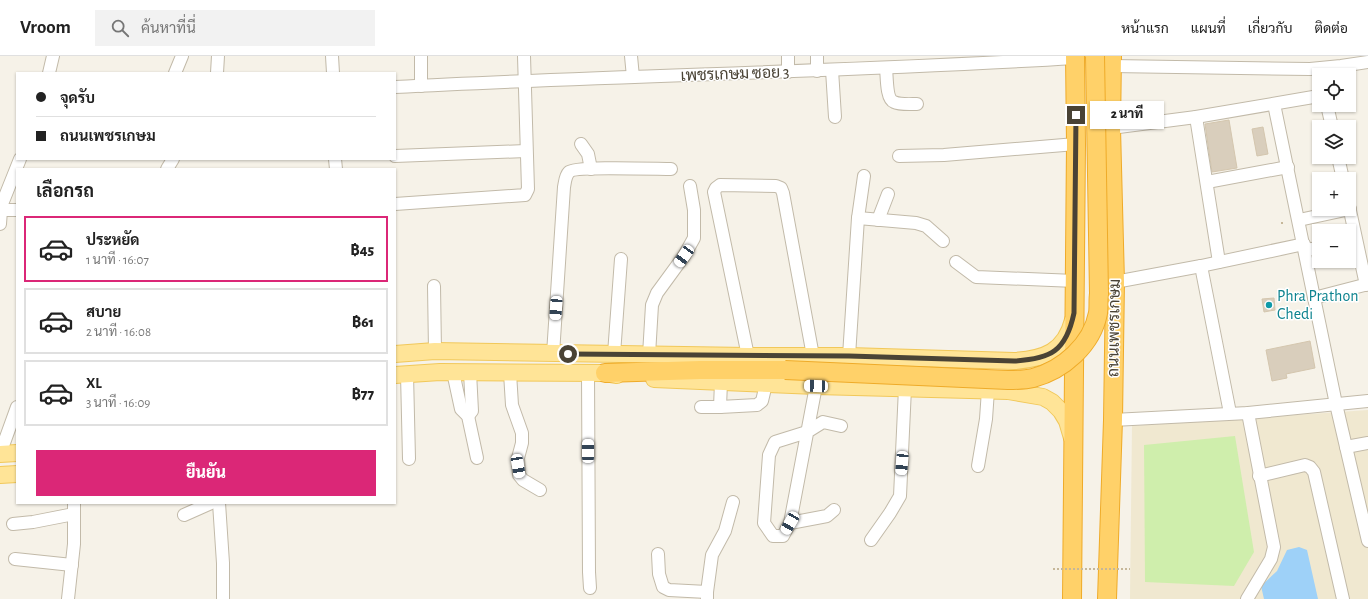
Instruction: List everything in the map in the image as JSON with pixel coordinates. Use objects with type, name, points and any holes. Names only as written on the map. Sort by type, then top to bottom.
[{"type":"highway","points":[[597,373],[700,370],[785,370],[1008,380],[1031,379],[1046,374],[1063,364],[1085,343],[1098,312],[1099,294],[1095,56]]},
{"type":"highway","points":[[1072,599],[1076,144],[1075,57]]},
{"type":"highway","name":"ถนนเพชรเกษม","points":[[1107,599],[1113,420],[1115,282],[1111,128],[1112,61]]},
{"type":"main road","points":[[396,354],[435,351],[553,354],[849,356],[1014,361],[1032,360],[1046,356],[1056,349],[1066,338],[1071,329],[1074,313]]},
{"type":"main road","points":[[1030,394],[1036,382],[1036,370],[1032,360]]},
{"type":"main road","points":[[401,374],[454,372],[597,373],[635,377],[766,384],[1008,391],[1043,397],[1052,402],[1061,411],[1073,440]]},
{"type":"main road","points":[[0,454],[16,454]]},
{"type":"main road","points":[[0,475],[16,474]]},
{"type":"street","points":[[49,72],[53,56]]},
{"type":"street","points":[[175,72],[182,56]]},
{"type":"street","points":[[217,72],[218,56]]},
{"type":"street","points":[[332,56],[333,72]]},
{"type":"street","points":[[421,56],[421,86]]},
{"type":"street","points":[[396,204],[525,195],[528,189],[524,56]]},
{"type":"street","points":[[631,56],[633,77]]},
{"type":"street","points":[[788,56],[788,72]]},
{"type":"street","points":[[817,71],[818,56]]},
{"type":"street","name":"เพชรเกษม ซอย 3","points":[[396,87],[525,80],[886,68],[955,61],[1075,57]]},
{"type":"street","points":[[1112,61],[1310,69],[1368,62]]},
{"type":"street","points":[[886,68],[889,98],[892,102],[917,104]]},
{"type":"street","points":[[832,70],[835,117]]},
{"type":"street","points":[[1111,128],[1196,117],[1312,97]]},
{"type":"street","points":[[1274,104],[1336,404],[1368,541]]},
{"type":"street","points":[[1196,117],[1219,262]]},
{"type":"street","points":[[581,144],[588,154],[591,169]]},
{"type":"street","points":[[899,156],[944,155],[1076,144]]},
{"type":"street","points":[[396,156],[526,151]]},
{"type":"street","points":[[1207,182],[1288,167]]},
{"type":"street","points":[[0,224],[0,210],[16,169]]},
{"type":"street","points":[[553,354],[563,195],[566,178],[569,172],[574,170],[591,169],[671,169]]},
{"type":"street","points":[[849,356],[858,218],[864,176]]},
{"type":"street","points":[[748,356],[714,192],[720,185],[776,186],[781,188],[814,356]]},
{"type":"street","points":[[649,354],[652,305],[657,293],[684,256],[694,238],[694,210],[690,186]]},
{"type":"street","points":[[878,220],[888,194]]},
{"type":"street","points":[[0,210],[16,210]]},
{"type":"street","points":[[1299,220],[1314,216]]},
{"type":"street","points":[[858,218],[916,223],[926,226],[943,241]]},
{"type":"street","points":[[1115,282],[1304,247],[1312,248]]},
{"type":"street","points":[[1314,298],[1367,285],[1356,250]]},
{"type":"street","points":[[614,354],[621,260]]},
{"type":"street","points":[[956,262],[976,277],[1075,281]]},
{"type":"street","points":[[1201,266],[1230,413]]},
{"type":"street","points":[[434,286],[435,351]]},
{"type":"street","points":[[454,372],[461,410],[468,416],[477,458]]},
{"type":"street","points":[[468,416],[472,411],[470,372]]},
{"type":"street","points":[[510,373],[512,405],[522,433],[522,443],[518,458],[519,474],[523,480],[540,490]]},
{"type":"street","points":[[590,588],[589,572],[597,373]]},
{"type":"street","points":[[401,374],[409,459]]},
{"type":"street","points":[[720,407],[721,382]]},
{"type":"street","points":[[701,407],[757,405],[762,400],[766,384]]},
{"type":"street","points":[[816,386],[807,432],[790,523],[783,536],[773,536],[764,523],[769,455],[775,442],[807,432],[823,422],[841,426]]},
{"type":"street","points":[[871,540],[900,496],[905,388]]},
{"type":"street","points":[[978,466],[986,419],[988,390]]},
{"type":"street","points":[[1113,420],[1248,413],[1368,401]]},
{"type":"street","points":[[0,454],[16,410]]},
{"type":"street","points":[[1247,599],[1271,559],[1274,548],[1248,413]]},
{"type":"street","points":[[1346,447],[1368,443]]},
{"type":"street","points":[[1259,476],[1305,465],[1310,467],[1314,472],[1343,599]]},
{"type":"street","points":[[658,554],[659,574],[663,588],[707,595],[712,555],[725,531],[733,502]]},
{"type":"street","points":[[184,515],[209,504]]},
{"type":"street","points":[[219,504],[223,564],[223,599]]},
{"type":"street","points":[[13,524],[32,522],[74,509],[74,544],[68,599]]},
{"type":"street","points":[[790,523],[828,516],[834,510]]},
{"type":"street","points":[[15,559],[72,565]]},
{"type":"path","points":[[1053,569],[1130,569]]},
{"type":"shaded area","points":[[1368,410],[1368,599],[1130,599],[1132,426]]},
{"type":"green space","points":[[1235,436],[1254,552],[1234,586],[1145,582],[1144,445]]},
{"type":"water","points":[[1299,547],[1307,550],[1318,599],[1264,599],[1261,586],[1277,571],[1287,550]]},
{"type":"building","points":[[1229,120],[1237,168],[1212,172],[1205,124]]},
{"type":"building","points":[[1263,127],[1268,154],[1257,156],[1252,129]]},
{"type":"building","name":"Phra Prathon Chedi","points":[[1274,298],[1275,310],[1264,312],[1262,299]]},
{"type":"building","points":[[1310,341],[1315,368],[1286,374],[1287,378],[1272,381],[1266,350]]},
{"type":"place","name":"Phra Prathon Chedi","points":[[1269,305]]},
{"type":"route","points":[[568,354],[849,356],[1014,361],[1032,360],[1046,356],[1056,349],[1066,338],[1071,329],[1074,313],[1076,115]]}]
